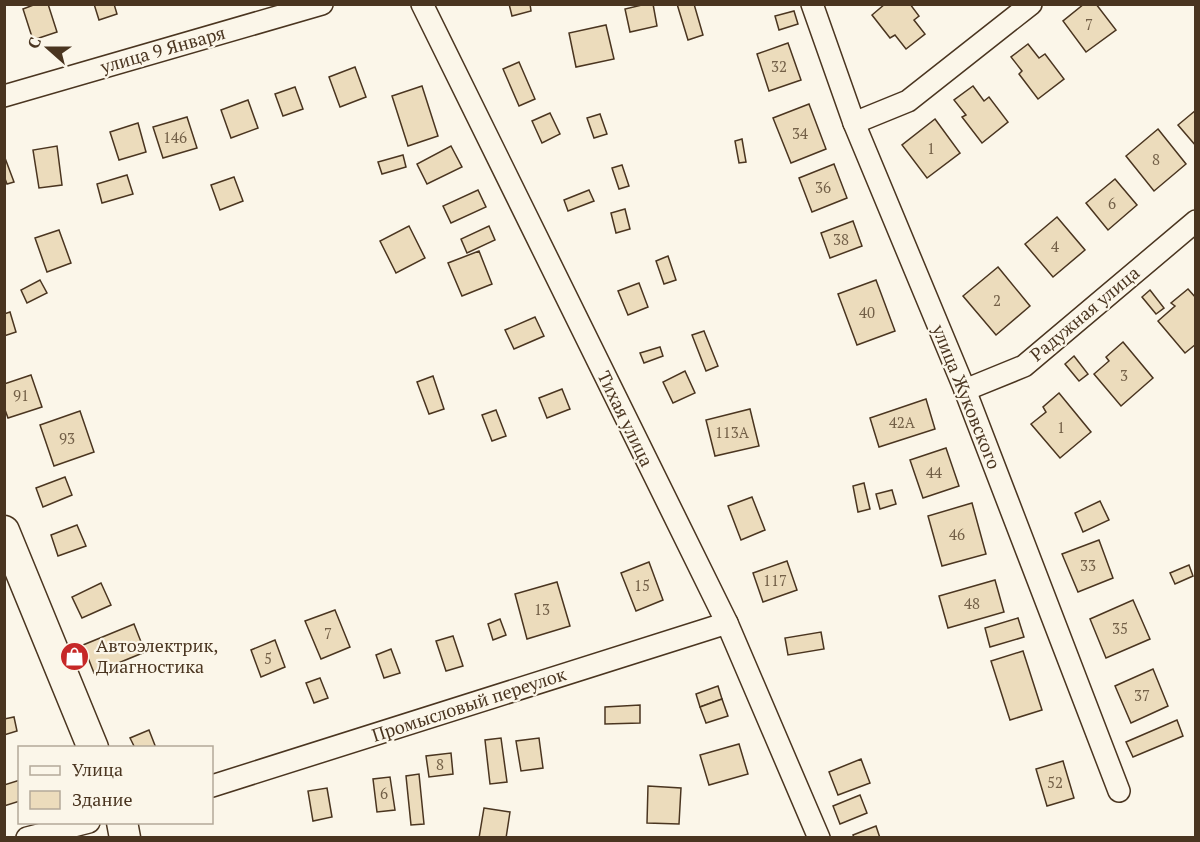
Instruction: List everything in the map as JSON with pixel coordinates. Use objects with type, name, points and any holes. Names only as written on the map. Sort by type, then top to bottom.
[{"type":"street","name":"улица 9 Января","points":[[4,96],[322,4]]},
{"type":"street","name":"Тихая улица","points":[[422,4],[727,623],[819,837]]},
{"type":"street","name":"улица Жуковского","points":[[812,4],[854,123],[965,390],[1119,791]]},
{"type":"street","points":[[854,123],[908,101],[1031,4]]},
{"type":"street","name":"Радужная улица","points":[[965,390],[1023,366],[1196,220]]},
{"type":"street","points":[[4,531],[93,746]]},
{"type":"street","name":"Промысловый переулок","points":[[213,786],[727,623]]},
{"type":"street","points":[[27,837],[81,824]]},
{"type":"building","points":[[36,4],[48,4],[57,32],[33,40],[23,9]]},
{"type":"building","points":[[94,4],[114,4],[117,14],[99,20]]},
{"type":"building","points":[[509,4],[530,4],[531,11],[512,16]]},
{"type":"building","points":[[653,4],[657,26],[630,32],[625,9]]},
{"type":"building","points":[[677,4],[694,4],[703,35],[688,40]]},
{"type":"building","points":[[885,4],[910,4],[919,16],[914,20],[925,34],[906,49],[895,35],[890,38],[872,15]]},
{"type":"building","points":[[1084,4],[1096,4],[1116,30],[1086,52],[1063,21]]},
{"type":"building","points":[[794,11],[798,24],[779,30],[775,16]]},
{"type":"building","points":[[606,25],[614,59],[576,67],[569,33]]},
{"type":"building","points":[[788,43],[801,80],[769,91],[757,54]]},
{"type":"building","points":[[1028,44],[1039,58],[1045,54],[1064,79],[1038,99],[1019,74],[1022,71],[1011,57]]},
{"type":"building","points":[[519,62],[535,99],[519,106],[503,69]]},
{"type":"building","points":[[355,67],[366,97],[340,107],[329,77]]},
{"type":"building","points":[[422,86],[438,136],[408,146],[392,96]]},
{"type":"building","points":[[973,86],[984,101],[989,97],[1008,122],[982,143],[962,117],[966,115],[954,100]]},
{"type":"building","points":[[295,87],[303,109],[283,116],[275,94]]},
{"type":"building","points":[[248,100],[258,128],[231,138],[221,110]]},
{"type":"building","points":[[809,104],[826,149],[791,163],[773,118]]},
{"type":"building","points":[[1196,110],[1196,146],[1178,125]]},
{"type":"building","points":[[550,113],[560,134],[542,143],[532,121]]},
{"type":"building","points":[[600,114],[607,134],[594,138],[587,118]]},
{"type":"building","points":[[187,117],[197,148],[163,158],[153,127]]},
{"type":"building","points":[[935,119],[960,153],[927,178],[902,145]]},
{"type":"building","points":[[138,123],[146,152],[119,160],[110,132]]},
{"type":"building","points":[[1158,129],[1186,164],[1154,191],[1126,156]]},
{"type":"building","points":[[742,139],[746,162],[739,163],[735,141]]},
{"type":"building","points":[[57,146],[62,185],[39,188],[33,150]]},
{"type":"building","points":[[451,146],[462,167],[427,184],[417,164]]},
{"type":"building","points":[[403,155],[406,167],[382,174],[378,162]]},
{"type":"building","points":[[5,158],[14,182],[7,184],[4,176]]},
{"type":"building","points":[[834,164],[847,198],[812,212],[799,178]]},
{"type":"building","points":[[622,165],[629,186],[619,189],[612,168]]},
{"type":"building","points":[[127,175],[133,194],[102,203],[97,184]]},
{"type":"building","points":[[234,177],[243,201],[220,210],[211,185]]},
{"type":"building","points":[[1115,179],[1137,205],[1108,230],[1086,203]]},
{"type":"building","points":[[478,190],[486,207],[451,223],[443,206]]},
{"type":"building","points":[[589,190],[594,201],[568,211],[564,200]]},
{"type":"building","points":[[625,209],[630,229],[616,233],[611,213]]},
{"type":"building","points":[[1057,217],[1085,250],[1053,277],[1025,244]]},
{"type":"building","points":[[853,221],[862,246],[830,258],[821,233]]},
{"type":"building","points":[[409,226],[425,258],[396,273],[380,241]]},
{"type":"building","points":[[489,226],[495,240],[467,253],[461,239]]},
{"type":"building","points":[[59,230],[71,263],[47,272],[35,238]]},
{"type":"building","points":[[479,251],[492,284],[462,296],[448,263]]},
{"type":"building","points":[[668,256],[676,280],[664,284],[656,261]]},
{"type":"building","points":[[998,267],[1030,306],[996,335],[963,296]]},
{"type":"building","points":[[40,280],[47,293],[27,303],[21,290]]},
{"type":"building","points":[[876,280],[895,331],[857,345],[838,294]]},
{"type":"building","points":[[639,283],[648,307],[628,315],[618,291]]},
{"type":"building","points":[[1188,289],[1196,298],[1196,344],[1185,353],[1158,321],[1175,306],[1171,303]]},
{"type":"building","points":[[1150,290],[1164,308],[1156,314],[1142,297]]},
{"type":"building","points":[[10,312],[16,332],[4,336],[4,314]]},
{"type":"building","points":[[535,317],[544,336],[514,349],[505,330]]},
{"type":"building","points":[[704,331],[718,366],[706,371],[692,335]]},
{"type":"building","points":[[1123,342],[1153,378],[1121,406],[1094,374],[1109,361],[1106,357]]},
{"type":"building","points":[[660,347],[663,356],[644,363],[640,353]]},
{"type":"building","points":[[1074,356],[1088,374],[1079,381],[1065,364]]},
{"type":"building","points":[[685,371],[695,393],[673,403],[663,382]]},
{"type":"building","points":[[31,375],[42,407],[8,418],[4,407],[4,384]]},
{"type":"building","points":[[433,376],[444,409],[429,414],[417,382]]},
{"type":"building","points":[[562,389],[570,409],[547,418],[539,398]]},
{"type":"building","points":[[1059,393],[1091,432],[1060,458],[1031,424],[1046,412],[1043,407]]},
{"type":"building","points":[[926,399],[935,429],[879,447],[870,418]]},
{"type":"building","points":[[750,409],[759,446],[715,456],[706,420]]},
{"type":"building","points":[[496,410],[506,436],[492,441],[482,415]]},
{"type":"building","points":[[80,411],[94,452],[54,466],[40,425]]},
{"type":"building","points":[[946,448],[959,486],[923,498],[910,460]]},
{"type":"building","points":[[65,477],[72,495],[43,507],[36,488]]},
{"type":"building","points":[[864,483],[870,509],[858,512],[853,486]]},
{"type":"building","points":[[892,490],[896,504],[880,509],[876,494]]},
{"type":"building","points":[[752,497],[765,530],[741,540],[728,506]]},
{"type":"building","points":[[1100,501],[1109,520],[1083,532],[1075,513]]},
{"type":"building","points":[[972,503],[986,554],[942,566],[928,516]]},
{"type":"building","points":[[77,525],[86,546],[58,556],[51,535]]},
{"type":"building","points":[[1099,540],[1113,578],[1078,592],[1062,554]]},
{"type":"building","points":[[787,561],[797,590],[763,602],[753,573]]},
{"type":"building","points":[[649,562],[663,600],[636,611],[621,573]]},
{"type":"building","points":[[1189,565],[1193,576],[1175,584],[1170,573]]},
{"type":"building","points":[[995,580],[1004,612],[948,628],[939,596]]},
{"type":"building","points":[[557,582],[570,626],[527,639],[515,594]]},
{"type":"building","points":[[101,583],[111,605],[82,618],[72,597]]},
{"type":"building","points":[[1133,600],[1150,639],[1106,658],[1090,619]]},
{"type":"building","points":[[335,610],[350,647],[321,659],[305,621]]},
{"type":"building","points":[[1018,618],[1024,637],[990,647],[985,628]]},
{"type":"building","points":[[500,619],[506,635],[493,640],[488,624]]},
{"type":"building","points":[[134,624],[145,652],[94,673],[83,645]]},
{"type":"building","points":[[821,632],[824,649],[788,655],[785,638]]},
{"type":"building","points":[[453,636],[463,666],[446,671],[436,641]]},
{"type":"building","points":[[275,640],[285,667],[261,677],[251,650]]},
{"type":"building","points":[[391,649],[400,673],[384,678],[376,655]]},
{"type":"building","points":[[1023,651],[1042,710],[1010,720],[991,661]]},
{"type":"building","points":[[1153,669],[1168,706],[1131,723],[1115,686]]},
{"type":"building","points":[[320,678],[328,698],[314,703],[306,683]]},
{"type":"building","points":[[718,686],[722,699],[700,707],[696,694]]},
{"type":"building","points":[[722,699],[728,716],[706,723],[700,707]]},
{"type":"building","points":[[640,705],[640,723],[605,724],[605,707]]},
{"type":"building","points":[[14,717],[17,731],[4,735],[4,719]]},
{"type":"building","points":[[1177,720],[1183,736],[1133,757],[1126,742]]},
{"type":"building","points":[[149,730],[155,746],[134,746],[130,738]]},
{"type":"building","points":[[501,738],[507,782],[490,784],[485,740]]},
{"type":"building","points":[[539,738],[543,768],[521,771],[516,741]]},
{"type":"building","points":[[739,744],[748,774],[709,785],[700,755]]},
{"type":"building","points":[[451,753],[453,774],[429,777],[426,756]]},
{"type":"building","points":[[861,759],[870,783],[838,795],[829,772]]},
{"type":"building","points":[[1063,761],[1074,798],[1047,806],[1036,769]]},
{"type":"building","points":[[419,774],[424,824],[411,825],[406,776]]},
{"type":"building","points":[[390,777],[395,810],[377,812],[373,779]]},
{"type":"building","points":[[18,781],[18,802],[4,806],[4,785]]},
{"type":"building","points":[[648,786],[681,788],[679,824],[647,823]]},
{"type":"building","points":[[327,788],[332,817],[313,821],[308,791]]},
{"type":"building","points":[[860,795],[867,813],[840,824],[833,806]]},
{"type":"building","points":[[484,808],[510,812],[506,838],[479,838]]},
{"type":"building","points":[[876,826],[880,838],[854,838],[853,835]]},
{"type":"place","name":"Автоэлектрик, Диагностика","points":[[75,656]]}]
